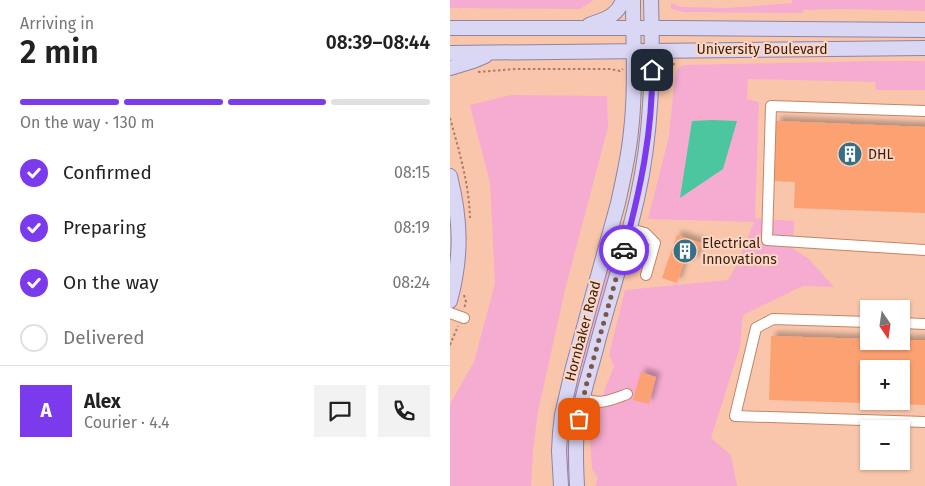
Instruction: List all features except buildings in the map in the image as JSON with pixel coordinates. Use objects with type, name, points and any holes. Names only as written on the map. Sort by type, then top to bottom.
[{"type":"main road","points":[[583,28],[613,14],[618,10],[623,0]]},
{"type":"main road","name":"Hornbaker Road","points":[[561,486],[559,451],[562,415],[573,367],[618,203],[631,132],[634,88],[633,0]]},
{"type":"main road","name":"Hornbaker Road","points":[[577,486],[577,429],[583,398],[630,229],[644,164],[650,119],[653,51],[651,0]]},
{"type":"main road","name":"University Boulevard","points":[[450,28],[925,30]]},
{"type":"main road","name":"University Boulevard","points":[[450,53],[925,48]]},
{"type":"main road","points":[[450,68],[493,53]]},
{"type":"main road","points":[[450,176],[458,219],[459,247],[450,301]]},
{"type":"lane","points":[[925,111],[771,106],[767,240],[925,250]]},
{"type":"lane","points":[[630,229],[645,233],[655,243],[646,274]]},
{"type":"lane","points":[[450,313],[461,322]]},
{"type":"lane","points":[[860,322],[773,319],[756,328],[735,416],[925,422]]},
{"type":"lane","points":[[910,323],[925,324]]},
{"type":"lane","points":[[583,398],[590,402],[606,402],[627,394]]},
{"type":"path","points":[[475,72],[515,69],[611,69],[620,71],[621,69]]},
{"type":"path","points":[[664,70],[668,72]]},
{"type":"path","points":[[450,345],[461,322]]},
{"type":"shaded area","points":[[450,0],[594,0],[580,9],[450,8]]},
{"type":"shaded area","points":[[792,0],[925,0],[925,11],[842,9],[803,10],[804,13],[684,12],[671,9],[671,3],[681,7],[727,8],[792,3]]},
{"type":"shaded area","points":[[925,61],[925,90],[876,90],[875,82],[748,79],[747,99],[759,102],[755,218],[794,221],[793,249],[808,258],[834,287],[803,286],[743,315],[740,347],[711,438],[731,455],[737,486],[595,486],[598,478],[592,469],[590,440],[614,366],[609,355],[625,290],[728,280],[737,264],[754,222],[648,219],[669,136],[675,75],[678,68],[684,65]]},
{"type":"shaded area","points":[[511,95],[607,96],[608,127],[565,290],[538,411],[531,486],[450,486],[450,404],[474,362],[495,283],[490,183],[470,105]]},
{"type":"shaded area","points":[[692,121],[737,121],[723,169],[680,198]]},
{"type":"shaded area","points":[[610,256],[613,257],[610,281],[572,486],[565,486],[564,462],[569,408]]},
{"type":"way so far","points":[[579,419],[586,386],[624,250]]},
{"type":"place","name":"DHL","points":[[850,154]]},
{"type":"place","name":"Electrical Innovations","points":[[685,251]]},
{"type":"route","points":[[624,250],[638,198],[644,164],[650,119],[652,70]]}]
